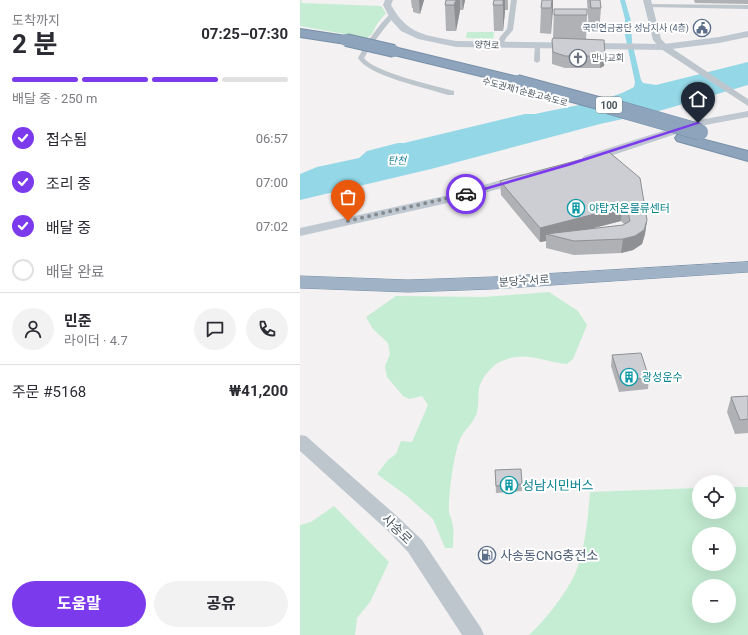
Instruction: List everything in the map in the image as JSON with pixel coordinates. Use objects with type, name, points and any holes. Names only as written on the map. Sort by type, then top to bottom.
[{"type":"highway","name":"수도권제1순환고속도로","points":[[300,33],[511,84],[600,103],[748,146]]},
{"type":"highway","name":"수도권제1순환고속도로","points":[[300,41],[342,44]]},
{"type":"highway","name":"수도권제1순환고속도로","points":[[511,84],[682,138],[748,156]]},
{"type":"highway","name":"분당수서로","points":[[300,272],[354,275],[458,274],[748,256]]},
{"type":"highway","name":"분당수서로","points":[[300,282],[408,286],[492,283],[748,267]]},
{"type":"main road","points":[[389,0],[386,4],[392,15]]},
{"type":"main road","name":"양현로","points":[[392,15],[404,29],[421,37],[456,44],[500,46],[664,47]]},
{"type":"main road","points":[[664,47],[719,40],[748,34]]},
{"type":"main road","points":[[578,162],[698,123],[748,114]]},
{"type":"main road","points":[[300,232],[452,198],[532,175]]},
{"type":"street","points":[[500,46],[502,37],[510,30],[514,0]]},
{"type":"street","points":[[748,7],[648,3],[657,40],[678,57],[748,103]]},
{"type":"street","points":[[392,15],[383,24],[378,34],[372,39],[361,58],[364,63],[378,72],[451,93]]},
{"type":"street","points":[[537,46],[537,61]]},
{"type":"street","name":"사송로","points":[[300,441],[393,524],[415,546],[474,635]]},
{"type":"green space","points":[[300,0],[302,0],[301,3],[381,6],[386,13],[377,24],[372,34],[367,38],[300,26]]},
{"type":"green space","points":[[467,32],[494,32],[493,39],[466,38]]},
{"type":"green space","points":[[549,292],[578,311],[587,325],[573,359],[567,364],[527,357],[511,358],[498,363],[491,368],[485,376],[479,388],[478,406],[474,420],[458,443],[452,474],[449,505],[449,512],[453,523],[453,548],[445,548],[433,519],[407,496],[377,474],[388,460],[396,454],[401,441],[412,442],[428,405],[422,396],[409,399],[403,396],[387,377],[385,366],[390,354],[388,343],[373,329],[366,317],[396,296],[484,297]]},
{"type":"green space","points":[[736,487],[748,487],[748,635],[529,635],[555,606],[575,574],[584,545],[590,492],[692,488],[692,519],[736,519]]},
{"type":"green space","points":[[334,506],[389,562],[370,602],[357,618],[355,635],[300,635],[300,525],[311,522]]},
{"type":"water","name":"탄천","points":[[620,0],[625,0],[631,21],[632,42],[643,83],[656,85],[748,62],[748,85],[659,111],[600,124],[431,169],[300,200],[300,174],[317,167],[359,158],[367,151],[398,143],[404,143],[525,114],[535,114],[586,104],[612,97],[634,87],[635,82],[625,35],[625,19]]},
{"type":"building","points":[[446,0],[456,0],[454,5],[445,5]]},
{"type":"building","points":[[494,0],[503,0],[503,5],[493,5]]},
{"type":"building","points":[[542,0],[552,0],[551,8],[541,8]]},
{"type":"building","points":[[590,0],[600,0],[601,8],[591,8]]},
{"type":"building","points":[[554,9],[587,9],[587,15],[554,15]]},
{"type":"building","points":[[553,38],[604,40],[605,54],[601,56],[565,56],[553,52]]},
{"type":"building","name":"야탑저온물류센터","points":[[609,152],[640,178],[647,220],[644,230],[635,236],[623,239],[574,241],[546,234],[623,225],[630,221],[628,212],[622,207],[540,228],[500,181]]},
{"type":"building","points":[[641,353],[649,378],[620,380],[612,355]]},
{"type":"building","points":[[748,396],[748,419],[740,420],[731,397]]},
{"type":"building","points":[[521,469],[522,484],[496,486],[495,470]]},
{"type":"way so far","points":[[348,221],[466,194]]},
{"type":"place","name":"국민연금공단 성남지사 (4층)","points":[[702,28]]},
{"type":"place","name":"만나교회","points":[[578,58]]},
{"type":"place","name":"야탑저온물류센터","points":[[576,208]]},
{"type":"place","name":"광성운수","points":[[629,377]]},
{"type":"place","name":"성남시민버스","points":[[509,485]]},
{"type":"place","name":"사송동CNG충전소","points":[[487,555]]},
{"type":"route","points":[[466,194],[571,164],[698,123]]}]
